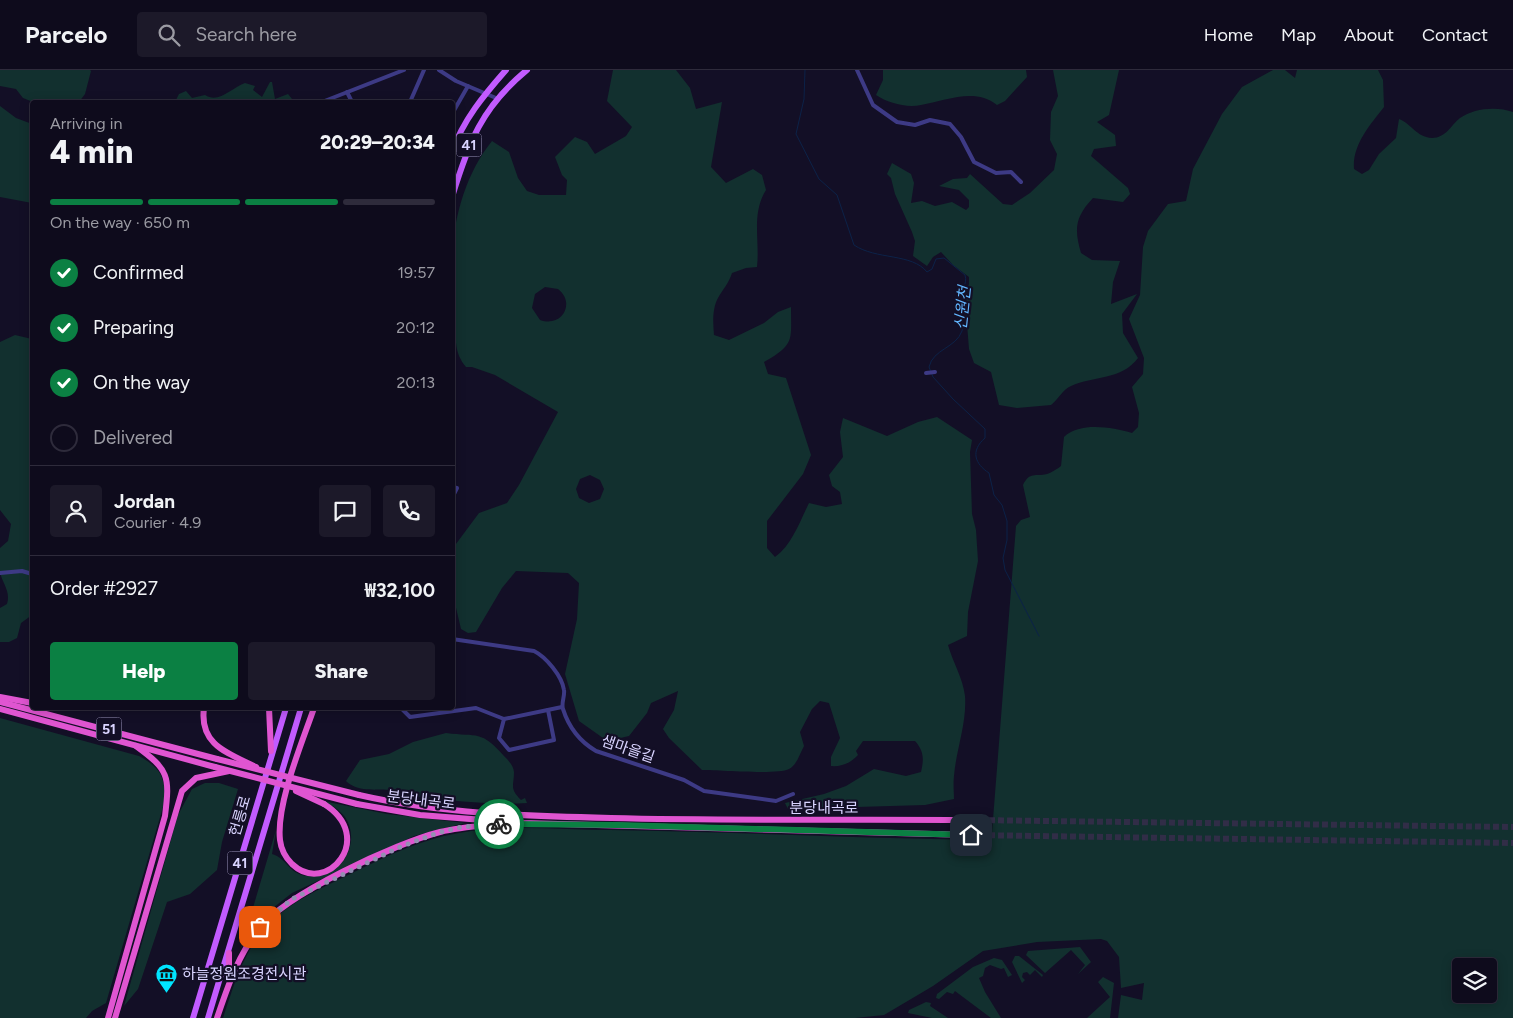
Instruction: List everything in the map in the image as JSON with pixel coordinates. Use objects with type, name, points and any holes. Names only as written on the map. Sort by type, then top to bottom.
[{"type":"highway","points":[[0,697],[30,703]]},
{"type":"highway","name":"분당내곡로","points":[[0,702],[30,710]]},
{"type":"highway","name":"분당내곡로","points":[[0,709],[283,786],[357,804],[420,815],[521,823],[971,835]]},
{"type":"highway","name":"분당내곡로","points":[[30,710],[359,795],[421,808],[566,817],[701,821],[971,820]]},
{"type":"highway","points":[[204,710],[202,720],[207,735],[221,749],[256,767]]},
{"type":"highway","points":[[269,710],[272,751]]},
{"type":"highway","points":[[283,786],[288,788],[329,807],[345,825],[348,838],[345,852],[334,866],[323,872],[310,872],[297,868],[283,852],[280,832],[287,792],[288,788],[313,710]]},
{"type":"highway","points":[[115,1018],[165,816],[168,791],[165,773],[157,762],[136,746]]},
{"type":"highway","points":[[108,1018],[182,791],[196,778],[229,771]]},
{"type":"highway","points":[[217,1018],[238,961],[260,927],[292,899],[398,848],[437,833],[462,827],[521,823]]},
{"type":"highway","points":[[229,953],[229,982]]},
{"type":"highway","points":[[210,1018],[221,1006]]},
{"type":"main road","name":"41","points":[[455,144],[471,114],[506,70]]},
{"type":"main road","name":"41","points":[[455,187],[466,152],[484,116],[496,98],[527,70]]},
{"type":"main road","name":"헌릉로","points":[[193,1018],[285,710]]},
{"type":"main road","name":"헌릉로","points":[[210,1018],[300,710]]},
{"type":"street","points":[[327,100],[404,70]]},
{"type":"street","points":[[411,100],[424,70]]},
{"type":"street","points":[[439,70],[468,86],[496,98]]},
{"type":"street","points":[[857,70],[873,106],[897,122],[915,125],[930,120],[950,124],[960,137],[974,162],[996,173],[1011,172],[1021,182]]},
{"type":"street","points":[[455,109],[468,86]]},
{"type":"street","points":[[347,92],[351,100]]},
{"type":"street","points":[[926,373],[935,372]]},
{"type":"street","points":[[0,573],[22,571],[30,573]]},
{"type":"street","name":"샘마을길","points":[[455,639],[534,651],[541,654],[560,678],[564,690],[562,707],[573,732],[583,744],[596,751],[684,780],[704,791],[776,801],[793,794]]},
{"type":"street","points":[[403,710],[410,717],[476,708],[504,719],[562,707]]},
{"type":"street","points":[[504,719],[499,738],[509,750],[554,740],[548,710]]},
{"type":"green space","points":[[0,70],[91,71],[85,94],[80,100],[30,101],[23,98],[16,89],[0,86]]},
{"type":"green space","points":[[613,70],[676,70],[690,88],[696,109],[722,102],[711,167],[726,183],[753,169],[762,175],[766,190],[761,199],[757,218],[757,267],[746,268],[732,273],[716,302],[713,326],[714,335],[729,340],[764,323],[778,312],[791,307],[791,335],[789,340],[781,351],[764,362],[768,374],[786,378],[811,455],[803,474],[767,521],[767,548],[775,557],[791,539],[809,503],[826,507],[842,504],[840,492],[832,486],[829,475],[843,457],[840,432],[843,418],[887,436],[918,422],[937,417],[972,440],[970,452],[972,514],[976,530],[978,561],[968,612],[967,636],[948,645],[965,696],[963,726],[954,776],[954,799],[925,805],[788,809],[785,803],[824,794],[846,786],[874,769],[906,776],[921,772],[923,755],[915,741],[863,741],[856,751],[858,755],[852,760],[842,765],[831,766],[831,757],[840,738],[829,703],[820,701],[812,709],[800,732],[804,746],[798,759],[792,767],[783,771],[702,770],[669,738],[663,729],[674,710],[678,691],[651,703],[647,713],[629,736],[616,739],[603,738],[579,721],[565,674],[577,619],[579,583],[568,573],[516,571],[502,588],[476,632],[468,633],[461,629],[455,604],[455,545],[479,513],[507,503],[519,485],[558,412],[495,375],[472,367],[466,367],[459,357],[455,334],[455,228],[460,204],[468,181],[492,141],[509,152],[518,178],[527,191],[539,195],[566,195],[567,180],[562,175],[555,157],[575,137],[587,142],[595,154],[626,136],[632,127],[607,101]],"holes":[[[545,287],[558,289],[566,301],[564,313],[555,320],[548,322],[540,320],[532,308],[535,294]],[[590,475],[600,480],[604,489],[600,499],[589,503],[579,498],[576,489],[580,479]]]},
{"type":"green space","points":[[883,70],[1026,70],[1027,77],[1005,101],[997,105],[979,97],[970,96],[909,106],[886,100],[876,95],[883,80]]},
{"type":"green space","points":[[1053,70],[1119,70],[1109,115],[1097,122],[1115,135],[1116,146],[1094,149],[1091,156],[1128,188],[1130,194],[1123,202],[1093,198],[1079,217],[1077,237],[1081,253],[1092,260],[1120,261],[1113,282],[1111,304],[1137,294],[1122,314],[1123,333],[1138,358],[1131,365],[1116,374],[1068,387],[1051,405],[1017,408],[999,405],[991,372],[974,363],[969,349],[967,324],[962,308],[962,300],[969,284],[969,277],[953,265],[941,252],[933,257],[927,266],[913,256],[915,241],[895,194],[891,178],[887,174],[892,163],[911,174],[914,183],[911,203],[922,201],[935,206],[952,202],[966,210],[969,207],[969,200],[959,190],[939,186],[953,179],[967,178],[970,174],[1003,204],[1012,205],[1030,193],[1054,170],[1057,154],[1050,140],[1051,112],[1058,96]]},
{"type":"green space","points":[[1273,70],[1285,70],[1295,78],[1297,70],[1378,70],[1383,80],[1384,107],[1363,136],[1356,152],[1354,169],[1362,174],[1369,170],[1379,154],[1396,138],[1399,119],[1418,133],[1432,138],[1445,134],[1460,118],[1472,112],[1500,109],[1513,112],[1513,1018],[1118,1018],[1121,995],[1142,1000],[1144,983],[1121,988],[1119,957],[1107,941],[1101,939],[1037,942],[983,951],[933,986],[884,1015],[855,1018],[223,1018],[249,950],[263,931],[281,913],[312,893],[401,850],[444,836],[477,830],[534,828],[974,840],[974,845],[991,845],[1016,526],[1021,520],[1030,517],[1023,485],[1033,475],[1043,475],[1061,466],[1064,437],[1071,432],[1078,429],[1096,427],[1132,433],[1138,427],[1139,413],[1132,387],[1143,374],[1144,358],[1129,319],[1140,295],[1143,247],[1148,231],[1168,204],[1186,201],[1193,169],[1222,114],[1242,87]]},
{"type":"green space","points":[[270,82],[272,82],[275,99],[288,94],[292,99],[176,100],[179,94],[186,91],[192,98],[205,95],[215,98],[245,83],[255,86],[253,90],[262,97]]},
{"type":"green space","points":[[0,106],[16,118],[30,123],[30,203],[0,197]]},
{"type":"green space","points":[[15,335],[30,339],[30,616],[21,623],[17,638],[9,642],[0,642],[0,608],[7,604],[8,595],[0,572],[0,548],[8,541],[11,524],[0,510],[0,342]]},
{"type":"green space","points":[[0,718],[139,756],[156,769],[164,785],[165,800],[106,1003],[92,1011],[86,1018],[0,1018]]},
{"type":"green space","points":[[446,733],[478,736],[490,742],[512,765],[514,790],[521,800],[525,798],[527,803],[486,803],[419,797],[393,791],[355,787],[346,781],[360,760],[389,754],[413,742]]},
{"type":"green space","points":[[205,783],[219,783],[238,789],[222,842],[217,870],[190,894],[167,902],[138,989],[124,1006],[178,815],[192,789]]},
{"type":"green space","points":[[323,801],[387,814],[465,823],[414,836],[292,893],[264,915],[241,948],[276,830],[272,854],[278,856],[299,874],[314,876],[325,874],[334,870],[347,855],[351,836],[345,817]]},
{"type":"green space","points":[[1080,947],[1091,962],[1078,974],[1085,965],[1071,950],[1045,973],[1026,955],[1028,951]]},
{"type":"green space","points":[[1015,956],[1019,956],[1043,975],[1042,977],[1035,970],[1030,975],[1027,972],[1023,973],[1022,977],[1025,980],[1022,983],[1012,962]]},
{"type":"green space","points":[[994,958],[1002,960],[1012,975],[1008,977],[1004,968],[1001,969],[990,965],[985,968],[983,976],[979,978],[1001,1018],[991,1018],[955,991],[953,994],[947,992],[939,999],[936,998],[937,994],[973,967]]},
{"type":"green space","points":[[1103,977],[1114,983],[1110,1018],[1087,1018],[1110,997],[1098,982]]},
{"type":"green space","points":[[926,1002],[931,1003],[930,1006],[948,1018],[932,1018],[908,1013],[909,1010]]},
{"type":"waterway","name":"신원천","points":[[805,70],[804,99],[796,134],[819,179],[837,195],[854,245],[873,253],[912,262],[927,272],[932,269],[936,259],[944,258],[965,275],[965,285],[959,301],[963,324],[962,331],[955,341],[935,356],[929,367],[933,377],[985,429],[985,438],[977,448],[976,457],[980,466],[989,473],[994,495],[1002,505],[1007,521],[1007,540],[1003,558],[1005,570],[1039,636]]},
{"type":"tunnel","points":[[971,820],[1513,827]]},
{"type":"tunnel","points":[[971,835],[1513,843]]},
{"type":"way so far","points":[[260,927],[274,912],[292,899],[398,848],[437,833],[462,827],[499,824]]},
{"type":"place","name":"하늘정원조경전시관","points":[[166,993]]},
{"type":"route","points":[[499,824],[617,825],[971,835]]}]
